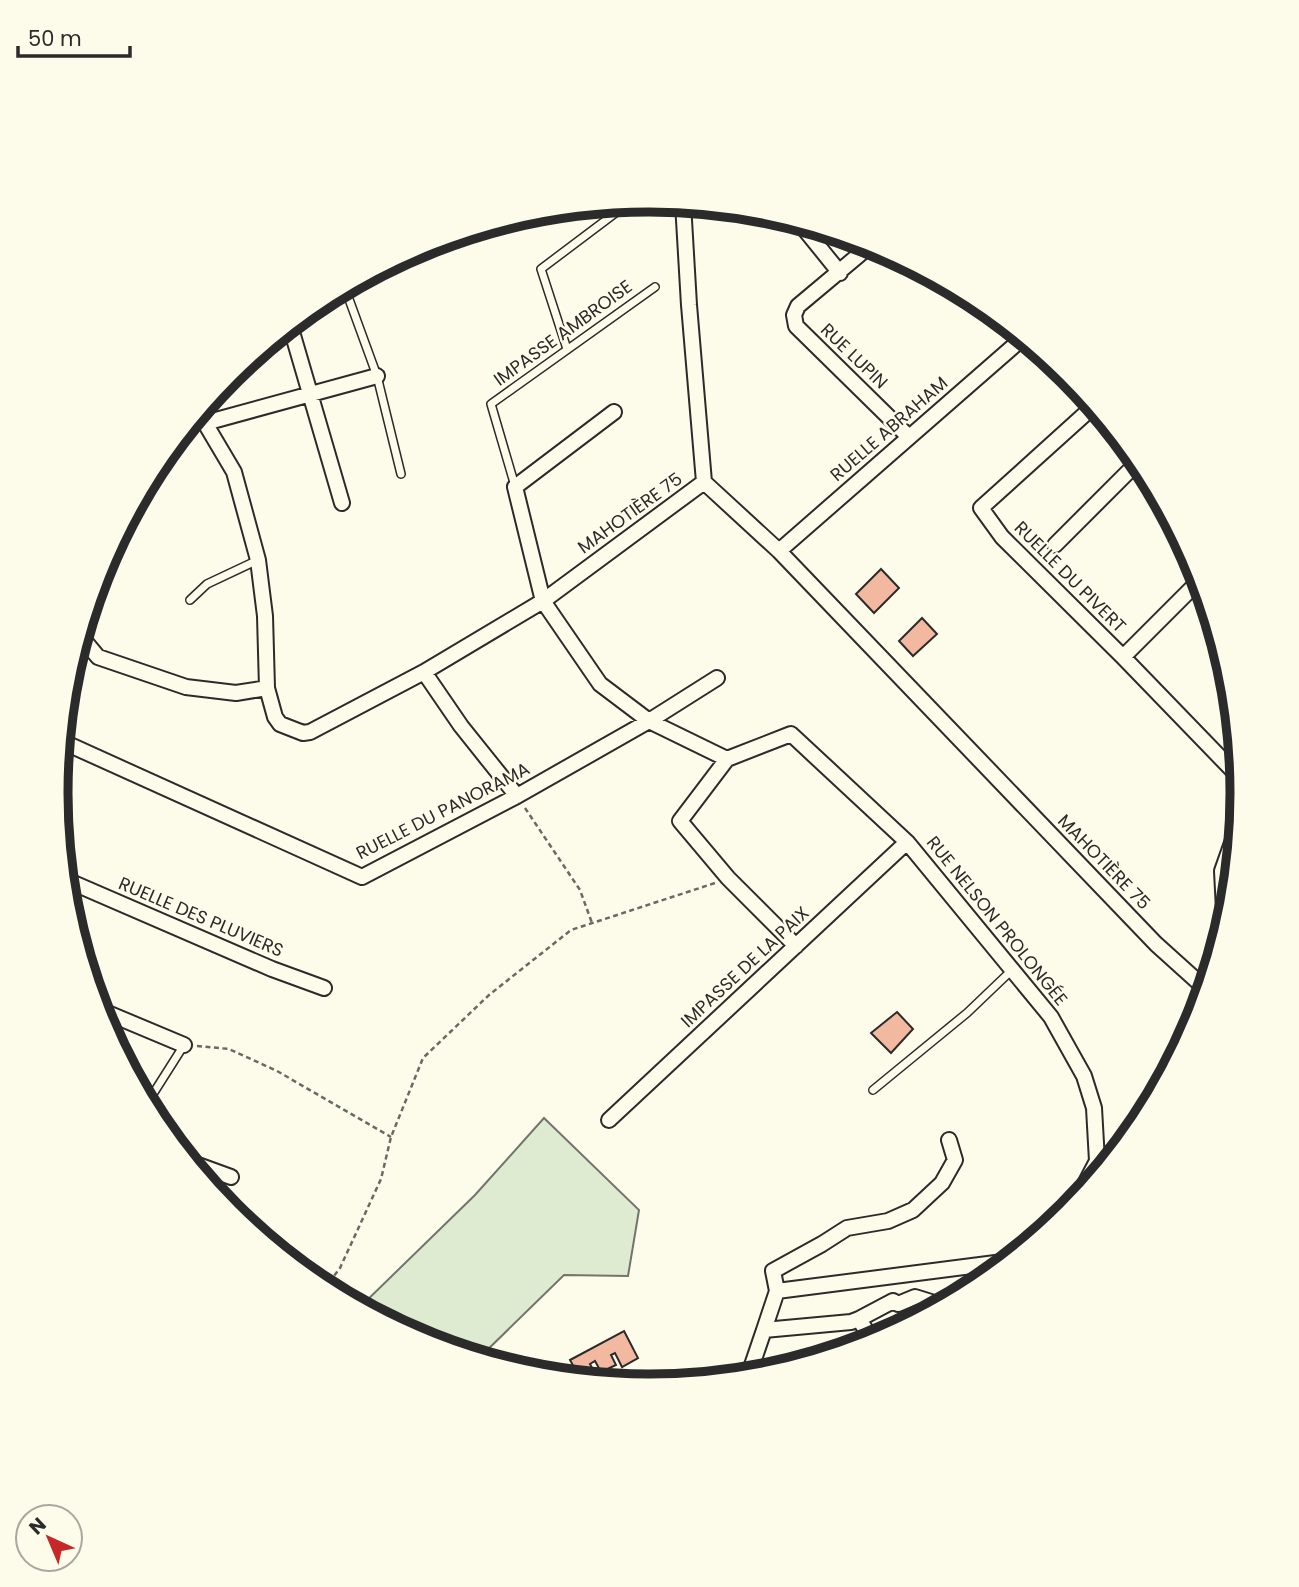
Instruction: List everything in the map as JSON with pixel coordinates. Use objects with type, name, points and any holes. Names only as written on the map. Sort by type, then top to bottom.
[{"type":"street","points":[[684,213],[704,482]]},
{"type":"street","points":[[809,235],[840,273]]},
{"type":"street","name":"RUE LUPIN","points":[[863,253],[798,306],[794,315],[796,326],[909,437]]},
{"type":"street","points":[[293,335],[342,503]]},
{"type":"street","name":"RUELLE ABRAHAM","points":[[779,551],[1017,343]]},
{"type":"street","points":[[206,417],[377,376]]},
{"type":"street","name":"RUELLE DU PIVERT","points":[[1088,411],[981,508],[1002,537],[1230,768]]},
{"type":"street","points":[[614,412],[515,487],[543,601],[600,684],[649,721],[727,759],[680,821],[728,878],[796,946]]},
{"type":"street","name":"MAHOTIÈRE 75","points":[[204,421],[234,472],[258,560],[265,616],[267,688],[275,717],[281,724],[303,733],[310,732],[424,673],[543,601],[704,482],[779,551],[1146,934],[1199,983]]},
{"type":"street","points":[[1055,545],[1131,469]]},
{"type":"street","points":[[1123,657],[1193,587]]},
{"type":"street","points":[[88,643],[98,657],[186,687],[236,693],[267,688]]},
{"type":"street","points":[[424,673],[461,726],[517,796]]},
{"type":"street","name":"RUELLE DU PANORAMA","points":[[70,745],[362,877],[517,796],[649,721],[717,678]]},
{"type":"street","name":"RUE NELSON PROLONGÉE","points":[[727,759],[791,734],[906,842],[1051,1017],[1084,1076],[1094,1108],[1097,1161],[1092,1171]]},
{"type":"street","name":"IMPASSE DE LA PAIX","points":[[609,1120],[906,842]]},
{"type":"street","points":[[1223,889],[1222,871],[1227,856]]},
{"type":"street","name":"RUELLE DES PLUVIERS","points":[[75,884],[272,969],[324,988]]},
{"type":"street","points":[[112,1015],[184,1045]]},
{"type":"street","points":[[752,1366],[777,1291],[773,1270],[847,1228],[888,1221],[913,1210],[942,1183],[956,1160],[949,1140]]},
{"type":"street","points":[[204,1167],[231,1177]]},
{"type":"street","points":[[777,1291],[991,1264]]},
{"type":"street","points":[[764,1330],[851,1322],[892,1301],[898,1304],[915,1297],[931,1302]]},
{"type":"street","points":[[859,1319],[868,1332]]},
{"type":"lane","points":[[567,349],[541,269],[616,213]]},
{"type":"lane","name":"IMPASSE AMBROISE","points":[[515,487],[491,404],[655,287]]},
{"type":"lane","points":[[348,297],[377,376],[401,474]]},
{"type":"lane","points":[[190,600],[207,584],[258,560]]},
{"type":"lane","points":[[873,1090],[967,1013],[1013,970]]},
{"type":"lane","points":[[153,1095],[184,1045]]},
{"type":"path","points":[[517,796],[580,890],[592,923]]},
{"type":"path","points":[[331,1280],[340,1268],[381,1179],[391,1137],[423,1058],[499,987],[571,930],[728,878]]},
{"type":"path","points":[[184,1045],[229,1049],[276,1071],[391,1137]]},
{"type":"green space","points":[[544,1118],[639,1210],[628,1276],[564,1275],[486,1351],[427,1331],[366,1301],[475,1195]]},
{"type":"building","points":[[881,569],[899,588],[874,613],[856,594]]},
{"type":"building","points":[[922,618],[937,634],[913,656],[899,641]]},
{"type":"building","points":[[897,1012],[913,1029],[891,1053],[871,1033]]},
{"type":"building","points":[[624,1331],[638,1358],[622,1367],[615,1353],[611,1355],[616,1365],[601,1372],[595,1361],[590,1364],[594,1372],[576,1370],[570,1360]]}]
